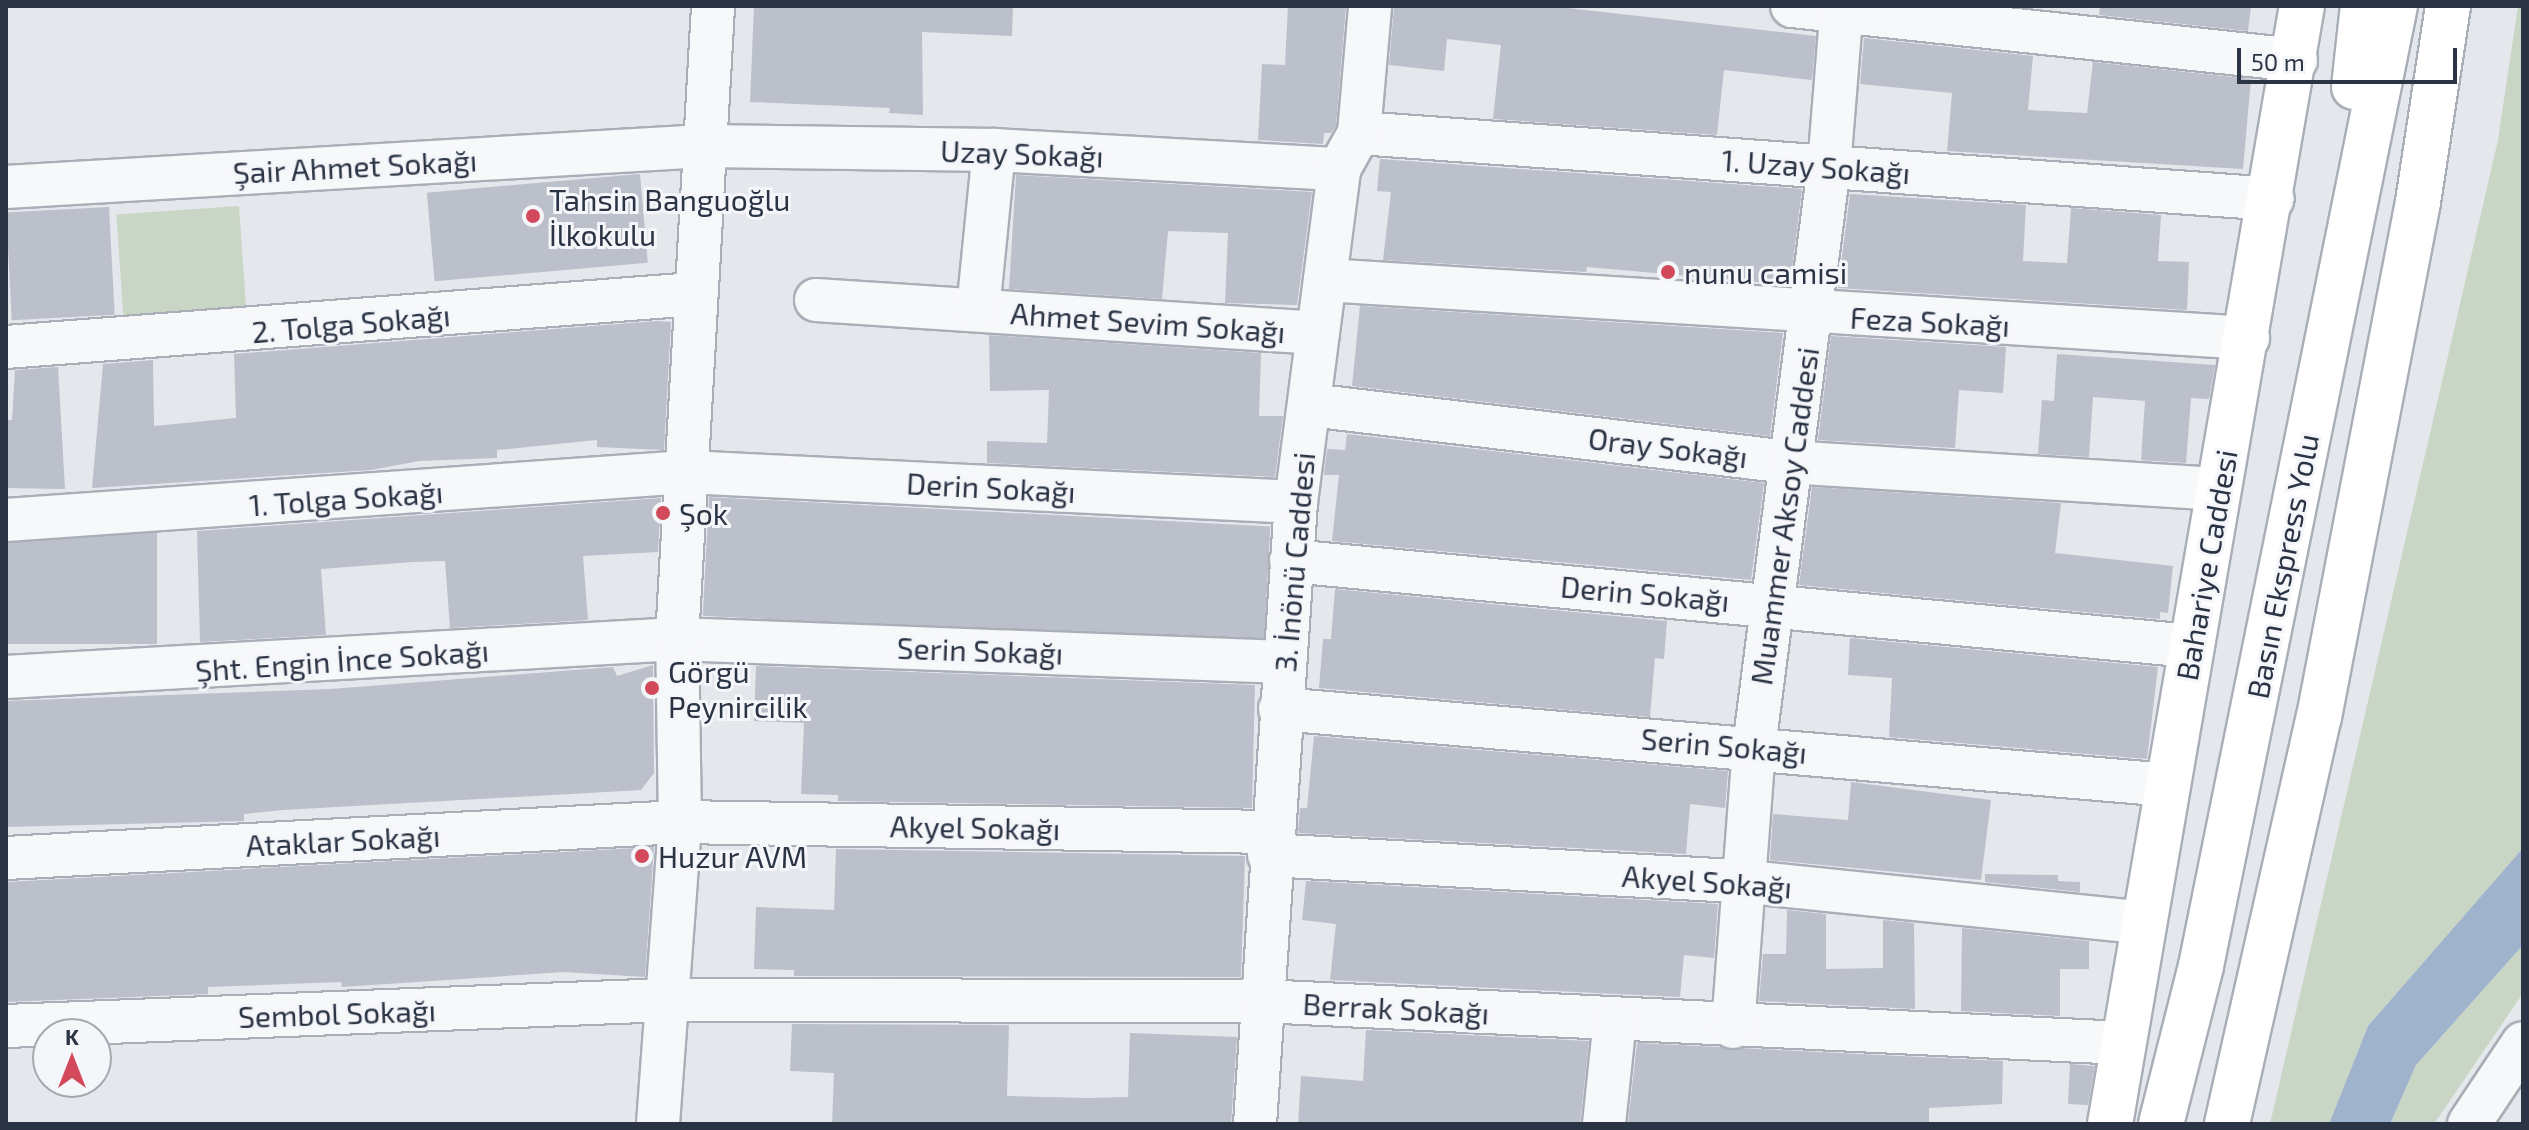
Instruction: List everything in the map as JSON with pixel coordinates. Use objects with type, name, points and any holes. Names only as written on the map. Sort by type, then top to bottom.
[{"type":"main road","name":"Bahariye Caddesi","points":[[2110,1124],[2191,646],[2273,199],[2302,6]]},
{"type":"main road","points":[[2350,222],[2348,135],[2363,6]]},
{"type":"main road","name":"Basın Ekspress Yolu","points":[[2161,1124],[2204,951],[2395,6]]},
{"type":"main road","points":[[2227,1124],[2319,717],[2418,202],[2448,6]]},
{"type":"street","points":[[658,1124],[680,822],[677,639],[713,6]]},
{"type":"street","name":"3. İnönü Caddesi","points":[[1255,1124],[1270,844],[1296,502],[1339,169],[1359,133],[1370,6]]},
{"type":"street","points":[[1792,6],[1842,8],[2296,60]]},
{"type":"street","name":"Muammer Aksoy Caddesi","points":[[1733,1027],[1740,881],[1769,604],[1812,314],[1829,167],[1842,8]]},
{"type":"street","name":"1. Uzay Sokağı","points":[[1359,133],[2273,199]]},
{"type":"street","name":"Uzay Sokağı","points":[[704,146],[994,150],[1339,169]]},
{"type":"street","name":"Şair Ahmet Sokağı","points":[[6,187],[704,146]]},
{"type":"street","name":"Ahmet Sevim Sokağı","points":[[978,310],[994,150]]},
{"type":"street","name":"Feza Sokağı","points":[[1325,280],[1812,314],[2248,338]]},
{"type":"street","name":"2. Tolga Sokağı","points":[[6,347],[695,294]]},
{"type":"street","name":"Ahmet Sevim Sokağı","points":[[816,300],[1318,333]]},
{"type":"street","name":"Oray Sokağı","points":[[1310,405],[1789,462],[2219,489]]},
{"type":"street","name":"Derin Sokağı","points":[[686,472],[1296,502]]},
{"type":"street","name":"1. Tolga Sokağı","points":[[6,520],[686,472]]},
{"type":"street","name":"Derin Sokağı","points":[[1291,561],[2191,646]]},
{"type":"street","name":"Serin Sokağı","points":[[677,639],[1284,662]]},
{"type":"street","name":"Şht. Engin İnce Sokağı","points":[[6,677],[677,639]]},
{"type":"street","name":"Serin Sokağı","points":[[1280,709],[1754,747],[2168,785]]},
{"type":"street","name":"Akyel Sokağı","points":[[680,822],[1270,844],[1740,881],[2144,923]]},
{"type":"street","name":"Ataklar Sokağı","points":[[6,858],[680,822]]},
{"type":"street","name":"Berrak Sokağı","points":[[668,1000],[1261,1001],[1733,1027],[2124,1043]]},
{"type":"street","name":"Sembol Sokağı","points":[[6,1026],[668,1000]]},
{"type":"street","points":[[1604,1124],[1615,1020]]},
{"type":"street","points":[[2469,1124],[2523,1043]]},
{"type":"green space","points":[[2518,6],[2523,6],[2523,848],[2368,1026],[2329,1124],[2270,1124],[2498,140]]},
{"type":"green space","points":[[239,206],[246,311],[124,319],[116,215]]},
{"type":"green space","points":[[2523,945],[2523,993],[2434,1124],[2390,1124],[2416,1065]]},
{"type":"water","points":[[2523,848],[2523,945],[2416,1065],[2390,1124],[2329,1124],[2368,1026]]},
{"type":"building","points":[[754,6],[1013,6],[1012,36],[922,32],[923,115],[889,113],[890,108],[750,102]]},
{"type":"building","points":[[1288,6],[1346,6],[1336,126],[1331,133],[1324,133],[1323,144],[1258,140],[1262,64],[1285,65]]},
{"type":"building","points":[[1394,6],[1550,6],[1816,36],[1812,80],[1724,70],[1717,135],[1493,119],[1501,45],[1447,39],[1444,71],[1389,65]]},
{"type":"building","points":[[2100,6],[2251,6],[2248,31],[2099,15]]},
{"type":"building","points":[[1864,38],[2033,56],[2028,110],[2087,113],[2093,62],[2251,79],[2243,169],[1947,151],[1952,93],[1860,84]]},
{"type":"building","points":[[1380,159],[1802,189],[1790,285],[1587,267],[1586,272],[1383,260],[1391,192],[1377,191]]},
{"type":"building","points":[[640,174],[648,263],[435,281],[427,193]]},
{"type":"building","points":[[1016,175],[1312,192],[1297,305],[1225,303],[1228,233],[1168,231],[1162,299],[1009,289]]},
{"type":"building","points":[[1850,194],[2026,205],[2023,261],[2067,263],[2071,208],[2161,215],[2158,261],[2189,262],[2187,310],[1838,288]]},
{"type":"building","points":[[109,207],[115,315],[12,320],[6,212]]},
{"type":"building","points":[[1360,306],[1783,333],[1770,436],[1352,386]]},
{"type":"building","points":[[671,322],[664,450],[597,447],[597,440],[497,450],[497,458],[419,461],[371,470],[92,488],[103,364],[153,360],[154,426],[236,418],[234,354]]},
{"type":"building","points":[[989,335],[1261,353],[1259,416],[1283,416],[1275,477],[987,463],[987,441],[1047,443],[1049,390],[990,391]]},
{"type":"building","points":[[1831,336],[2006,347],[2003,393],[1959,390],[1955,448],[1818,440]]},
{"type":"building","points":[[2057,354],[2215,365],[2209,399],[2191,398],[2186,463],[2141,460],[2145,401],[2093,397],[2089,457],[2038,454],[2042,400],[2054,401]]},
{"type":"building","points":[[58,367],[65,489],[6,488],[6,420],[12,420],[15,370]]},
{"type":"building","points":[[1347,434],[1764,483],[1751,580],[1332,541],[1339,475],[1324,475],[1327,449],[1345,450]]},
{"type":"building","points":[[1812,487],[2061,503],[2055,553],[2173,566],[2168,613],[2160,612],[2160,619],[1799,585]]},
{"type":"building","points":[[709,497],[1270,526],[1264,645],[703,616]]},
{"type":"building","points":[[661,498],[658,552],[583,556],[588,620],[450,628],[445,561],[413,562],[321,569],[326,635],[200,642],[197,531]]},
{"type":"building","points":[[6,533],[157,533],[157,644],[6,644]]},
{"type":"building","points":[[1335,589],[1667,621],[1664,659],[1655,658],[1650,717],[1319,688],[1323,639],[1331,639]]},
{"type":"building","points":[[1850,638],[2158,667],[2147,759],[1889,737],[1892,678],[1848,675]]},
{"type":"building","points":[[653,665],[654,773],[641,790],[283,810],[244,814],[244,821],[6,827],[6,701],[331,689],[613,667],[617,676]]},
{"type":"building","points":[[756,666],[1255,685],[1252,808],[838,801],[838,795],[801,794],[804,723],[754,721]]},
{"type":"building","points":[[1314,736],[1728,771],[1725,808],[1690,804],[1686,854],[1298,833],[1300,808],[1307,808]]},
{"type":"building","points":[[1851,782],[1991,800],[1981,880],[1770,860],[1773,814],[1848,820]]},
{"type":"building","points":[[654,847],[645,977],[564,972],[342,987],[341,982],[208,987],[208,994],[6,1002],[6,882]]},
{"type":"building","points":[[836,849],[1245,856],[1241,977],[794,976],[794,970],[754,969],[756,907],[834,910]]},
{"type":"building","points":[[1985,874],[2058,875],[2058,881],[2080,882],[2080,892],[1985,882]]},
{"type":"building","points":[[1306,881],[1718,904],[1714,958],[1684,955],[1680,997],[1330,980],[1336,924],[1302,920]]},
{"type":"building","points":[[1787,910],[1826,914],[1826,969],[1883,968],[1883,920],[1914,923],[1915,1009],[1759,1001],[1763,954],[1786,954]]},
{"type":"building","points":[[1962,928],[2089,941],[2089,969],[2060,969],[2060,1016],[1961,1011]]},
{"type":"building","points":[[792,1024],[1009,1025],[1007,1096],[1128,1097],[1130,1033],[1237,1037],[1231,1124],[832,1124],[834,1073],[790,1071]]},
{"type":"building","points":[[1366,1030],[1589,1041],[1580,1124],[1298,1124],[1301,1076],[1363,1081]]},
{"type":"building","points":[[1637,1043],[2003,1061],[2002,1104],[1929,1108],[1929,1124],[1628,1124]]},
{"type":"building","points":[[2070,1064],[2095,1066],[2088,1105],[2068,1104]]},
{"type":"place","name":"Tahsin Banguoğlu İlkokulu","points":[[533,216]]},
{"type":"place","name":"nunu camisi","points":[[1668,272]]},
{"type":"place","name":"Şok","points":[[663,513]]},
{"type":"place","name":"Görgü Peynircilik","points":[[652,688]]},
{"type":"place","name":"Huzur AVM","points":[[642,856]]}]
